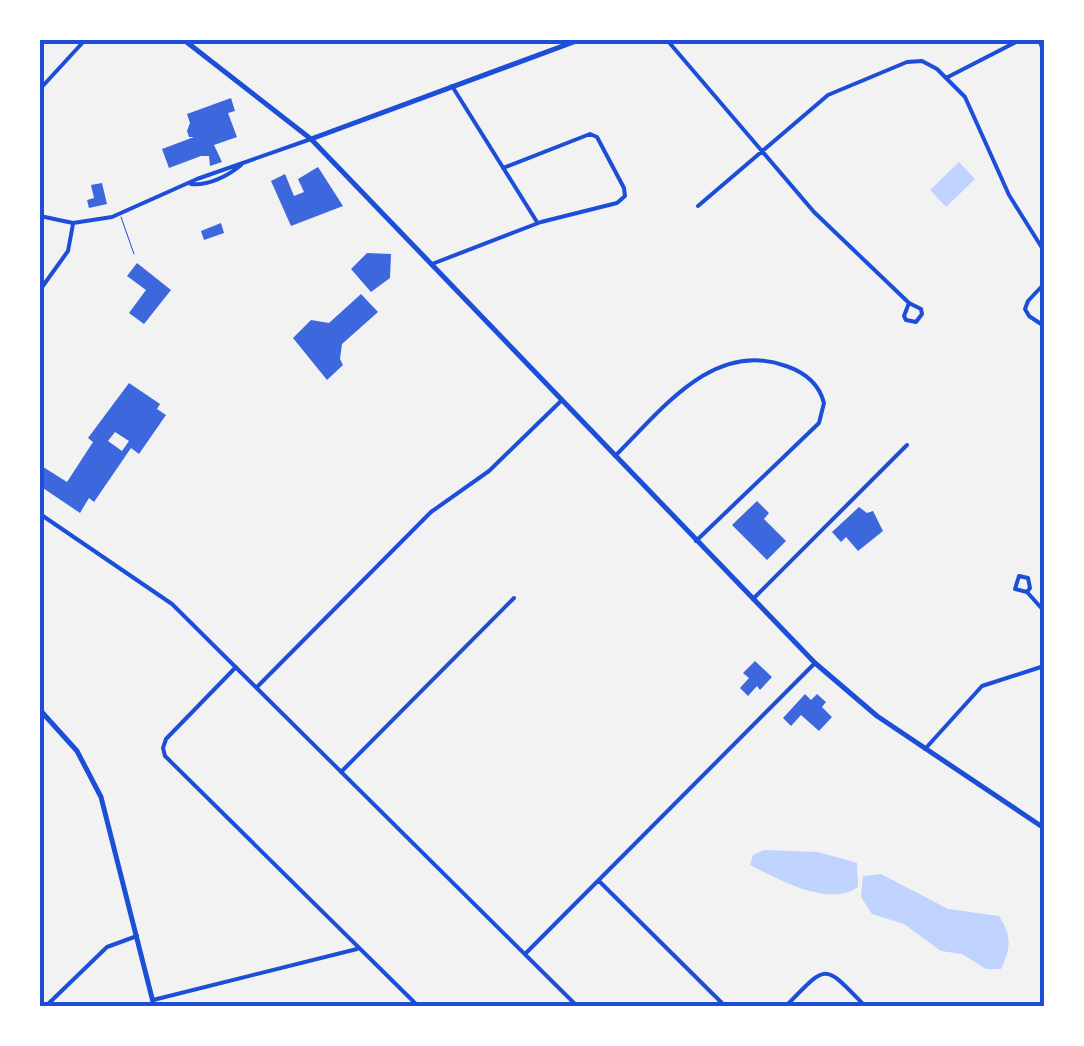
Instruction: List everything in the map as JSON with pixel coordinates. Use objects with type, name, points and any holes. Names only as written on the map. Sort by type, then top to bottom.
[{"type":"main road","points":[[184,40],[311,139],[816,663],[924,750],[1044,828]]},
{"type":"main road","points":[[311,139],[579,40]]},
{"type":"main road","points":[[40,710],[77,751],[96,784],[154,1003]]},
{"type":"street","points":[[40,89],[85,40]]},
{"type":"street","points":[[667,40],[814,212],[909,303]]},
{"type":"street","points":[[946,78],[1020,40]]},
{"type":"street","points":[[1039,40],[1044,52]]},
{"type":"street","points":[[698,206],[828,95],[915,60],[927,62],[970,104],[1010,195],[1044,251]]},
{"type":"street","points":[[452,86],[538,224]]},
{"type":"street","points":[[432,264],[538,224],[618,203],[625,196],[597,137],[590,134],[503,168]]},
{"type":"street","points":[[40,216],[73,223],[120,214],[189,184],[199,185],[231,174],[241,165],[311,139]]},
{"type":"street","points":[[40,290],[68,250],[73,223]]},
{"type":"street","points":[[1044,284],[1028,300],[1025,309],[1044,326]]},
{"type":"street","points":[[615,456],[693,382],[724,364],[749,360],[775,362],[797,370],[814,384],[824,402],[819,422],[696,541]]},
{"type":"street","points":[[256,688],[432,512],[489,471],[562,400]]},
{"type":"street","points":[[753,599],[907,445]]},
{"type":"street","points":[[40,514],[172,604],[577,1006]]},
{"type":"street","points":[[1027,592],[1044,611]]},
{"type":"street","points":[[341,772],[514,598]]},
{"type":"street","points":[[525,954],[816,663]]},
{"type":"street","points":[[924,750],[982,686],[1044,666]]},
{"type":"street","points":[[236,667],[166,739],[166,756],[418,1006]]},
{"type":"street","points":[[599,881],[725,1006]]},
{"type":"street","points":[[46,1006],[107,948],[137,936]]},
{"type":"street","points":[[154,1003],[359,948]]},
{"type":"street","points":[[786,1006],[817,974],[824,972],[834,975],[865,1006]]},
{"type":"lane","points":[[120,214],[134,254]]},
{"type":"water","points":[[959,162],[975,179],[946,207],[930,190]]},
{"type":"water","points":[[764,850],[818,852],[857,863],[858,887],[832,894],[789,884],[750,865],[753,855]]},
{"type":"water","points":[[881,874],[948,909],[999,916],[1009,942],[1001,969],[986,969],[962,954],[941,951],[904,924],[872,914],[861,897],[863,876]]},
{"type":"building","points":[[231,98],[235,111],[228,113],[237,137],[214,145],[222,162],[210,166],[209,156],[201,156],[169,168],[162,149],[194,137],[189,137],[187,131],[187,114]]},
{"type":"building","points":[[318,167],[343,206],[291,226],[271,181],[285,174],[294,196],[304,192],[298,179]]},
{"type":"building","points":[[102,183],[107,204],[89,208],[87,200],[94,198],[91,185]]},
{"type":"building","points":[[221,223],[224,233],[204,240],[201,231]]},
{"type":"building","points":[[367,253],[391,254],[390,278],[371,292],[351,269]]},
{"type":"building","points":[[137,263],[171,290],[144,324],[129,313],[146,290],[127,276]]},
{"type":"building","points":[[361,294],[378,312],[342,344],[343,365],[327,380],[293,338],[311,320],[329,323]]},
{"type":"building","points":[[129,383],[160,404],[157,409],[166,415],[139,454],[131,448],[94,502],[89,498],[80,513],[40,486],[40,465],[67,482],[93,442],[88,438]],"holes":[[[115,432],[129,441],[122,451],[108,441]]]},
{"type":"building","points":[[757,501],[769,513],[764,519],[786,541],[767,560],[732,525]]},
{"type":"building","points":[[859,507],[867,513],[873,511],[883,531],[858,551],[846,537],[841,542],[832,532]]},
{"type":"building","points":[[755,661],[772,677],[748,696],[740,688],[749,678],[743,673]]},
{"type":"building","points":[[805,694],[811,700],[817,694],[826,702],[822,707],[832,717],[819,731],[801,715],[791,726],[783,718]]}]
